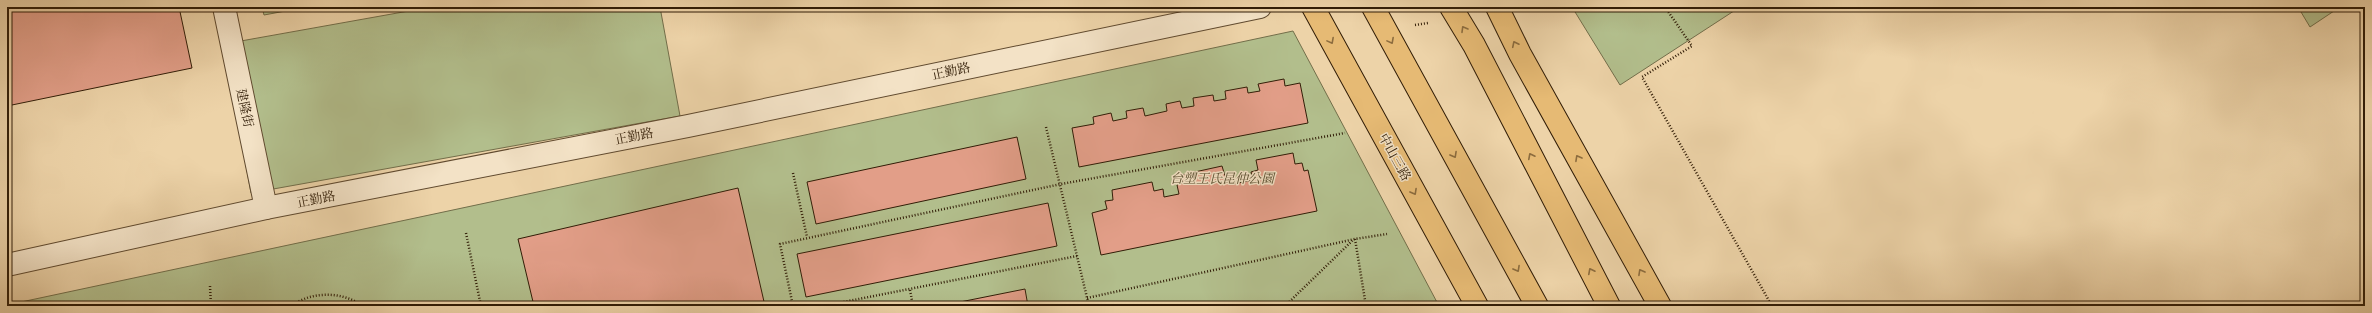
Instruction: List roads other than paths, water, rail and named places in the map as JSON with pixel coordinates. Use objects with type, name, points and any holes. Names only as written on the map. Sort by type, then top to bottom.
[{"type":"main road","name":"中山三路","points":[[1313,7],[1477,306]]},
{"type":"main road","points":[[1373,7],[1537,306]]},
{"type":"main road","points":[[1451,7],[1474,45],[1609,306]]},
{"type":"main road","points":[[1497,7],[1520,54],[1660,306]]},
{"type":"street","name":"建隆街","points":[[224,7],[266,208]]},
{"type":"street","name":"正勤路","points":[[7,264],[266,208],[680,127],[1260,7]]},
{"type":"park label","name":"台塑王氏昆仲公園","points":[[1222,178]]}]
